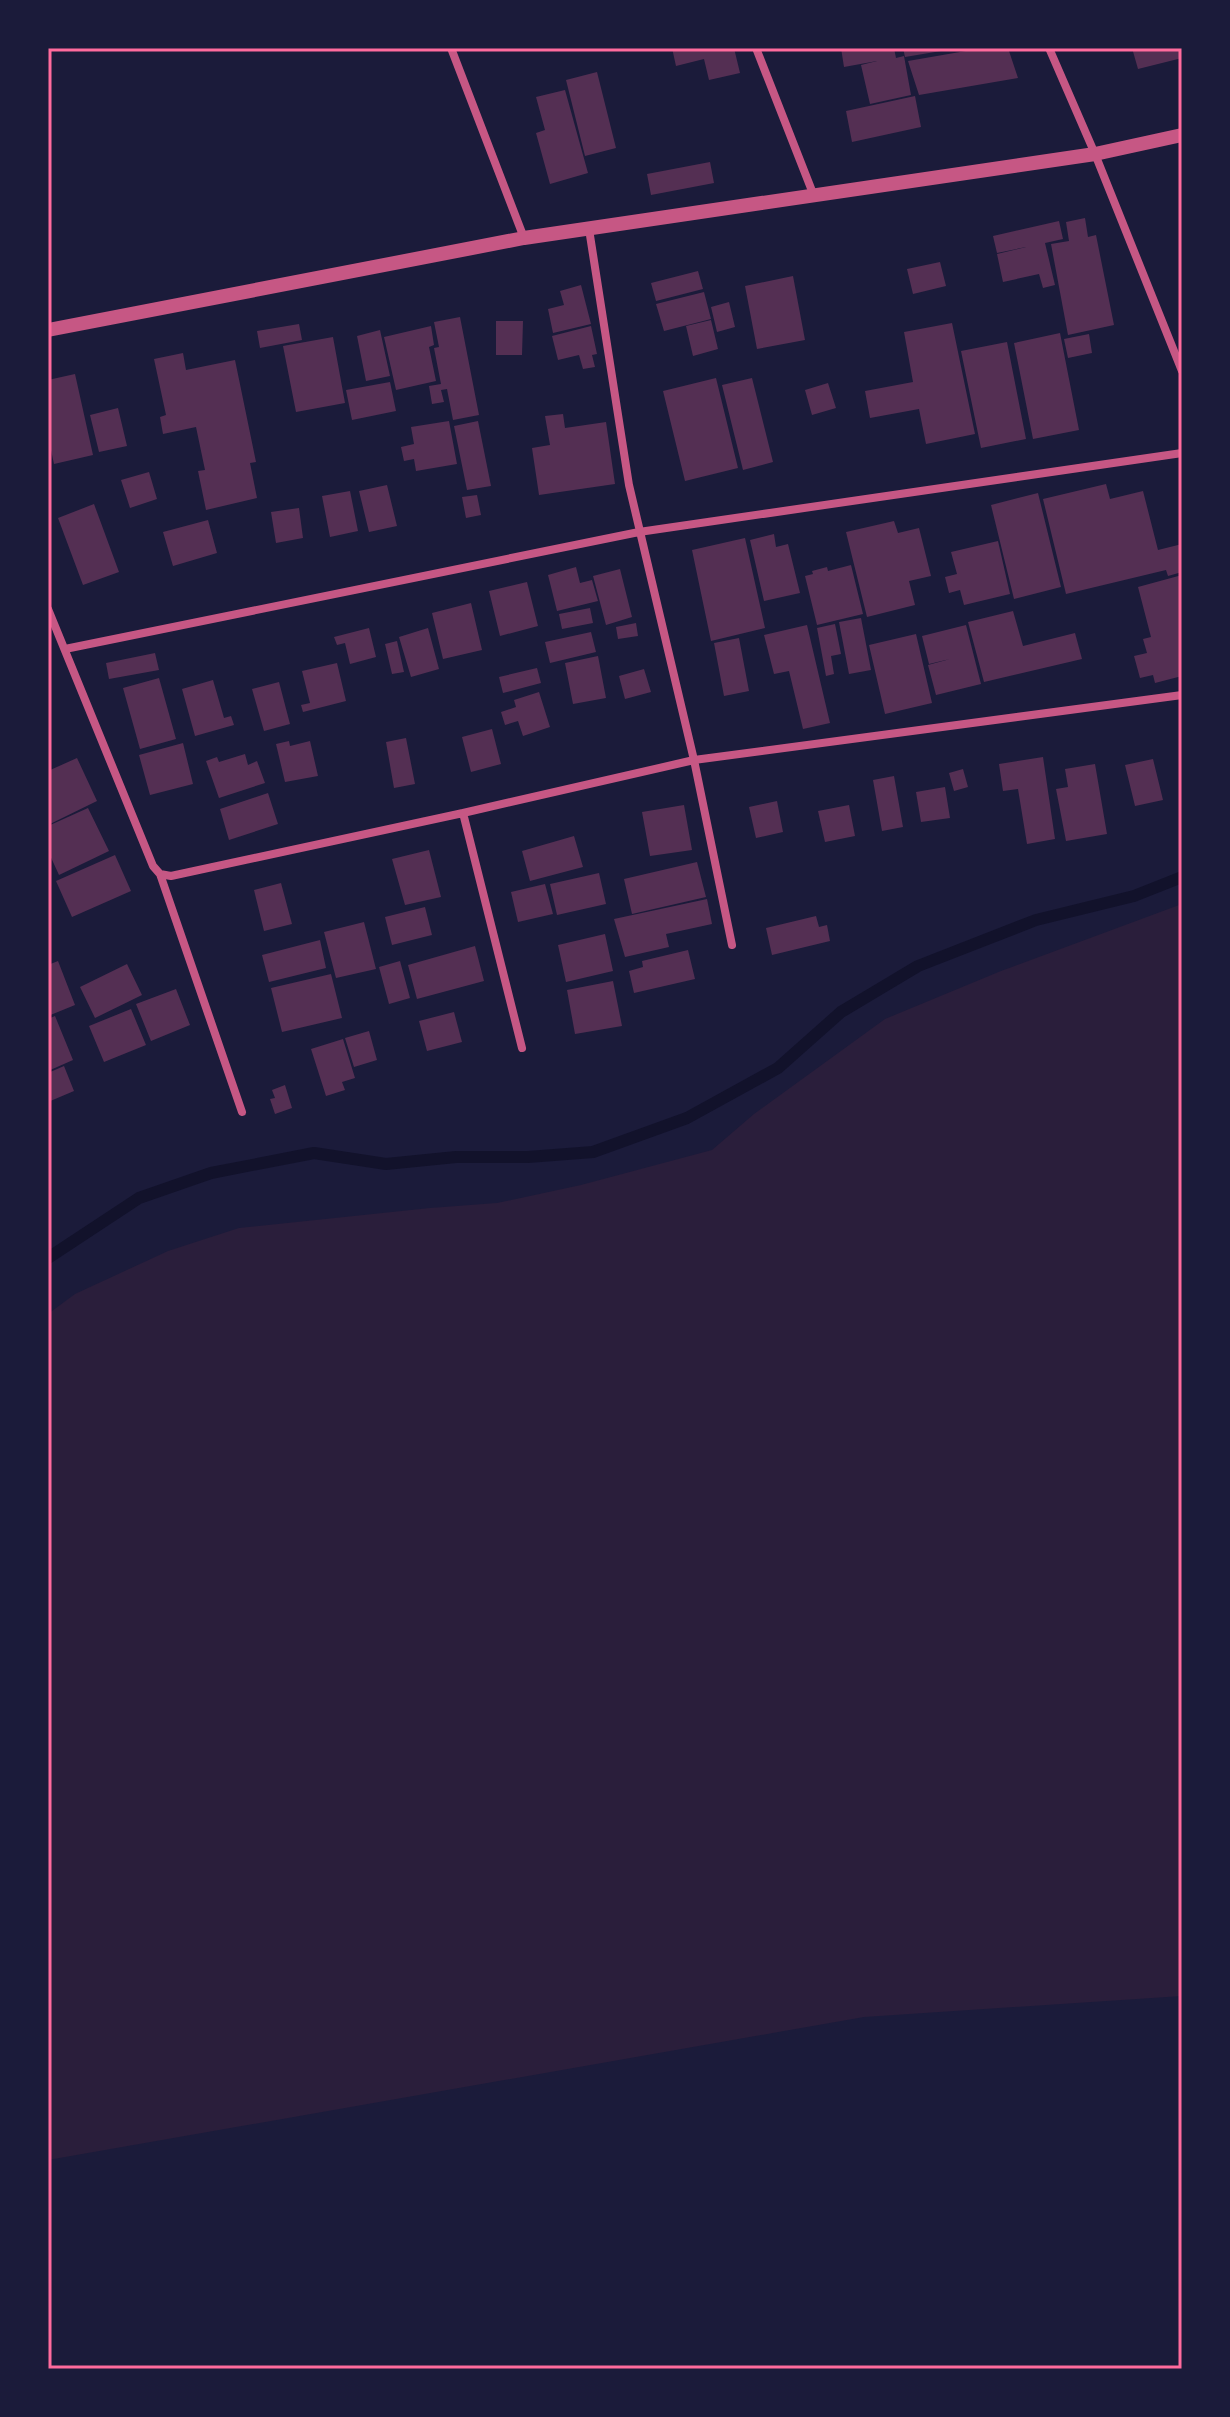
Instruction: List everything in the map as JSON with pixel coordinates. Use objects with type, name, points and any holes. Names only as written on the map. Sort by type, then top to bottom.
[{"type":"street","points":[[451,48],[524,238]]},
{"type":"street","points":[[756,48],[814,197]]},
{"type":"street","points":[[1049,48],[1182,371]]},
{"type":"street","points":[[48,330],[524,238],[1095,154],[1182,135]]},
{"type":"street","points":[[589,229],[629,485],[716,856],[732,945]]},
{"type":"street","points":[[65,649],[639,532],[1182,453]]},
{"type":"street","points":[[48,609],[153,866],[160,874],[242,1112]]},
{"type":"street","points":[[160,874],[171,876],[694,760],[1182,695]]},
{"type":"street","points":[[463,813],[522,1048]]},
{"type":"shaded area","points":[[1182,904],[1182,1996],[864,2017],[48,2160],[48,1314],[75,1294],[168,1251],[239,1228],[497,1203],[581,1185],[712,1150],[754,1114],[885,1019],[1001,971]]},
{"type":"building","points":[[672,48],[734,48],[740,73],[709,80],[704,59],[676,66]]},
{"type":"building","points":[[841,48],[894,48],[896,58],[904,56],[911,95],[870,104],[861,65],[877,61],[844,67]]},
{"type":"building","points":[[903,48],[947,48],[947,50],[905,57]]},
{"type":"building","points":[[983,48],[1008,48],[1018,78],[919,95],[908,61]]},
{"type":"building","points":[[1132,48],[1182,48],[1182,58],[1138,69]]},
{"type":"building","points":[[597,72],[616,148],[585,156],[566,80]]},
{"type":"building","points":[[565,90],[588,173],[550,184],[536,133],[545,130],[536,97]]},
{"type":"building","points":[[915,96],[921,127],[852,142],[846,111]]},
{"type":"building","points":[[710,162],[714,183],[651,195],[647,174]]},
{"type":"building","points":[[1085,218],[1088,237],[1096,235],[1114,325],[1068,335],[1051,244],[1069,241],[1066,222]]},
{"type":"building","points":[[1059,221],[1063,239],[1045,243],[1055,285],[1043,288],[1039,274],[1003,282],[997,254],[1026,247],[997,253],[993,236]]},
{"type":"building","points":[[940,262],[946,286],[913,294],[907,269]]},
{"type":"building","points":[[698,271],[703,289],[656,301],[651,283]]},
{"type":"building","points":[[793,276],[805,340],[757,349],[745,286]]},
{"type":"building","points":[[581,285],[591,324],[553,333],[548,309],[564,305],[560,291]]},
{"type":"building","points":[[704,292],[711,319],[664,331],[656,304]]},
{"type":"building","points":[[729,302],[735,327],[717,332],[711,307]]},
{"type":"building","points":[[460,317],[479,415],[453,420],[447,389],[441,390],[444,402],[432,404],[429,386],[441,384],[434,348],[439,347],[434,322]]},
{"type":"building","points":[[711,320],[718,349],[693,356],[686,326]]},
{"type":"building","points":[[496,321],[523,321],[522,355],[496,355]]},
{"type":"building","points":[[952,323],[975,434],[926,444],[919,409],[870,418],[865,391],[913,382],[904,332]]},
{"type":"building","points":[[299,324],[302,340],[260,348],[257,331]]},
{"type":"building","points":[[431,326],[434,345],[429,347],[436,381],[396,390],[384,337]]},
{"type":"building","points":[[591,326],[597,354],[592,355],[595,367],[583,369],[579,355],[558,360],[552,336]]},
{"type":"building","points":[[380,330],[390,376],[366,381],[357,336]]},
{"type":"building","points":[[1060,333],[1079,430],[1033,439],[1014,343]]},
{"type":"building","points":[[1089,334],[1092,353],[1068,358],[1064,339]]},
{"type":"building","points":[[333,337],[345,403],[296,412],[283,346]]},
{"type":"building","points":[[1007,342],[1026,439],[981,448],[961,351]]},
{"type":"building","points":[[183,353],[186,370],[235,360],[256,462],[250,463],[257,498],[206,510],[198,471],[205,470],[196,427],[163,434],[160,417],[166,415],[154,359]]},
{"type":"building","points":[[75,374],[93,455],[54,464],[48,436],[48,380]]},
{"type":"building","points":[[716,378],[738,468],[685,481],[663,391]]},
{"type":"building","points":[[752,378],[773,462],[743,470],[722,385]]},
{"type":"building","points":[[390,382],[396,411],[352,420],[346,390]]},
{"type":"building","points":[[828,383],[836,408],[812,415],[805,390]]},
{"type":"building","points":[[118,408],[127,446],[99,452],[90,415]]},
{"type":"building","points":[[563,414],[565,428],[606,422],[615,484],[539,495],[532,448],[550,445],[545,416]]},
{"type":"building","points":[[449,421],[457,464],[416,471],[414,459],[404,461],[401,447],[414,444],[411,427]]},
{"type":"building","points":[[478,421],[491,486],[467,490],[454,426]]},
{"type":"building","points":[[149,472],[157,499],[130,508],[121,480]]},
{"type":"building","points":[[1106,484],[1110,499],[1143,491],[1158,550],[1182,544],[1182,572],[1168,576],[1166,570],[1066,594],[1043,499]]},
{"type":"building","points":[[387,485],[397,526],[369,532],[359,491]]},
{"type":"building","points":[[350,491],[358,531],[330,537],[322,496]]},
{"type":"building","points":[[1038,493],[1061,587],[1014,599],[991,505]]},
{"type":"building","points":[[477,495],[481,515],[466,518],[462,497]]},
{"type":"building","points":[[94,504],[119,572],[83,585],[58,518]]},
{"type":"building","points":[[299,508],[303,538],[276,543],[271,512]]},
{"type":"building","points":[[208,520],[217,553],[173,566],[163,532]]},
{"type":"building","points":[[894,521],[898,533],[919,528],[931,576],[909,581],[915,605],[867,617],[846,532]]},
{"type":"building","points":[[774,534],[776,547],[788,544],[800,593],[764,601],[750,540]]},
{"type":"building","points":[[745,538],[765,628],[711,641],[692,550]]},
{"type":"building","points":[[998,541],[1010,594],[964,605],[960,590],[949,593],[945,577],[957,574],[951,552]]},
{"type":"building","points":[[851,565],[863,614],[817,625],[805,576],[827,567],[828,571]]},
{"type":"building","points":[[576,567],[580,583],[592,580],[598,601],[557,611],[548,575]]},
{"type":"building","points":[[620,569],[632,617],[606,625],[593,576]]},
{"type":"building","points":[[1182,575],[1182,676],[1155,683],[1153,675],[1140,678],[1134,656],[1147,653],[1143,639],[1151,637],[1138,587]]},
{"type":"building","points":[[527,582],[538,626],[500,636],[489,591]]},
{"type":"building","points":[[471,603],[482,650],[443,659],[432,613]]},
{"type":"building","points":[[590,608],[593,623],[562,629],[559,614]]},
{"type":"building","points":[[1013,611],[1023,646],[1075,633],[1082,659],[984,682],[968,622]]},
{"type":"building","points":[[861,618],[871,670],[849,674],[839,622]]},
{"type":"building","points":[[636,623],[638,636],[618,639],[616,627]]},
{"type":"building","points":[[835,624],[841,654],[831,656],[834,674],[826,676],[817,628]]},
{"type":"building","points":[[807,625],[830,723],[803,729],[789,671],[774,674],[764,635]]},
{"type":"building","points":[[966,625],[981,684],[936,695],[928,665],[950,659],[929,664],[922,636]]},
{"type":"building","points":[[369,628],[376,657],[350,664],[345,643],[337,645],[334,637]]},
{"type":"building","points":[[428,628],[439,669],[411,677],[399,637]]},
{"type":"building","points":[[591,632],[596,652],[550,663],[545,642]]},
{"type":"building","points":[[916,634],[932,703],[885,714],[869,645]]},
{"type":"building","points":[[739,638],[749,691],[724,696],[714,643]]},
{"type":"building","points":[[397,641],[404,672],[392,674],[385,644]]},
{"type":"building","points":[[155,653],[159,670],[109,679],[106,663]]},
{"type":"building","points":[[598,656],[606,698],[573,704],[565,663]]},
{"type":"building","points":[[337,663],[346,701],[303,712],[301,705],[310,703],[302,671]]},
{"type":"building","points":[[537,668],[541,683],[503,693],[499,677]]},
{"type":"building","points":[[644,669],[651,692],[625,699],[619,676]]},
{"type":"building","points":[[159,678],[176,739],[140,749],[123,688]]},
{"type":"building","points":[[213,680],[224,718],[231,716],[234,725],[195,736],[182,689]]},
{"type":"building","points":[[279,682],[290,724],[264,731],[252,689]]},
{"type":"building","points":[[539,692],[550,727],[523,736],[518,721],[505,725],[501,712],[516,707],[514,700]]},
{"type":"building","points":[[492,729],[501,764],[471,772],[462,737]]},
{"type":"building","points":[[406,738],[415,784],[394,788],[386,742]]},
{"type":"building","points":[[289,741],[290,746],[310,741],[318,776],[285,782],[276,744]]},
{"type":"building","points":[[183,743],[193,784],[150,795],[139,755]]},
{"type":"building","points":[[245,754],[248,765],[257,761],[265,783],[219,798],[206,761],[217,757],[219,762]]},
{"type":"building","points":[[1043,757],[1055,839],[1027,844],[1018,789],[1003,791],[999,764]]},
{"type":"building","points":[[77,758],[97,801],[48,825],[48,771]]},
{"type":"building","points":[[1153,759],[1163,800],[1135,806],[1125,765]]},
{"type":"building","points":[[1095,764],[1107,834],[1066,841],[1056,789],[1068,787],[1065,769]]},
{"type":"building","points":[[963,769],[968,787],[954,791],[949,773]]},
{"type":"building","points":[[894,776],[903,827],[882,831],[873,780]]},
{"type":"building","points":[[945,787],[950,818],[921,822],[916,792]]},
{"type":"building","points":[[268,793],[278,824],[229,840],[220,809]]},
{"type":"building","points":[[777,801],[783,832],[756,838],[749,807]]},
{"type":"building","points":[[684,805],[692,850],[650,856],[642,812]]},
{"type":"building","points":[[849,805],[855,836],[825,842],[818,811]]},
{"type":"building","points":[[88,808],[109,851],[59,875],[48,851],[48,826]]},
{"type":"building","points":[[574,836],[583,867],[530,881],[522,851]]},
{"type":"building","points":[[429,850],[441,897],[405,905],[392,859]]},
{"type":"building","points":[[115,855],[131,891],[72,917],[56,881]]},
{"type":"building","points":[[697,862],[706,897],[632,914],[624,879]]},
{"type":"building","points":[[599,873],[606,904],[557,915],[550,884]]},
{"type":"building","points":[[281,883],[292,924],[264,931],[254,890]]},
{"type":"building","points":[[545,884],[553,914],[518,922],[511,892]]},
{"type":"building","points":[[707,899],[712,924],[666,934],[669,947],[625,957],[614,919]]},
{"type":"building","points":[[425,907],[432,935],[392,945],[385,917]]},
{"type":"building","points":[[816,916],[819,927],[827,925],[830,941],[772,955],[766,928]]},
{"type":"building","points":[[364,922],[376,969],[336,978],[324,932]]},
{"type":"building","points":[[605,934],[613,971],[566,982],[558,945]]},
{"type":"building","points":[[320,940],[326,968],[269,982],[262,955]]},
{"type":"building","points":[[475,946],[484,981],[417,999],[408,965]]},
{"type":"building","points":[[688,950],[695,979],[634,993],[629,971],[643,967],[642,961]]},
{"type":"building","points":[[58,961],[75,1005],[48,1016],[48,965]]},
{"type":"building","points":[[400,961],[410,998],[389,1004],[379,967]]},
{"type":"building","points":[[127,964],[142,995],[95,1018],[80,987]]},
{"type":"building","points":[[331,974],[342,1018],[282,1032],[271,988]]},
{"type":"building","points":[[613,981],[622,1026],[575,1034],[567,990]]},
{"type":"building","points":[[176,989],[190,1025],[151,1041],[136,1004]]},
{"type":"building","points":[[131,1009],[146,1045],[104,1062],[89,1026]]},
{"type":"building","points":[[454,1012],[462,1042],[427,1051],[419,1021]]},
{"type":"building","points":[[55,1016],[73,1060],[48,1071],[48,1019]]},
{"type":"building","points":[[369,1031],[377,1060],[354,1067],[345,1038]]},
{"type":"building","points":[[343,1039],[355,1078],[342,1082],[345,1090],[326,1096],[311,1049]]},
{"type":"building","points":[[64,1066],[74,1091],[48,1102],[48,1073]]},
{"type":"building","points":[[285,1085],[292,1108],[275,1114],[270,1099],[275,1098],[272,1090]]},
{"type":"waterway","points":[[48,1258],[139,1198],[211,1173],[314,1153],[386,1164],[456,1157],[528,1157],[593,1152],[687,1118],[778,1068],[841,1012],[918,966],[1036,920],[1134,896],[1182,877]]}]
